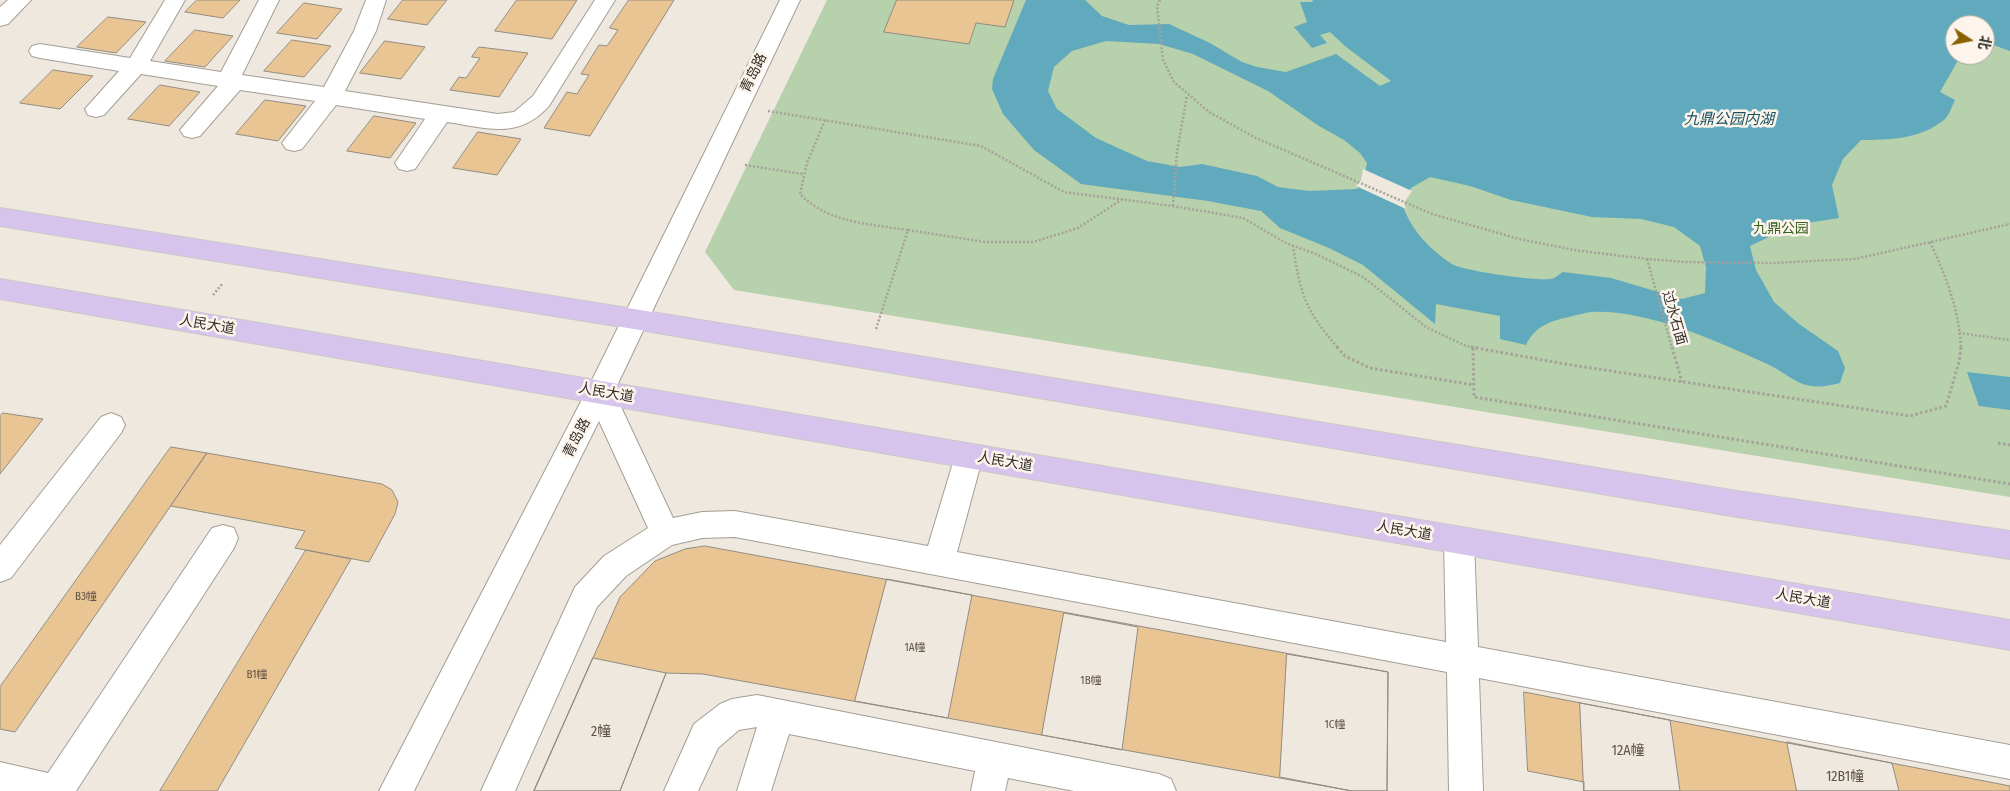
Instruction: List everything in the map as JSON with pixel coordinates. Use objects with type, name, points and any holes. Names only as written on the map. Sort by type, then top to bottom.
[{"type":"main road","points":[[0,217],[634,319],[1737,504],[2010,545]]},
{"type":"main road","name":"人民大道","points":[[0,289],[2010,635]]},
{"type":"street","points":[[0,19],[21,0]]},
{"type":"street","points":[[96,109],[136,66],[176,0]]},
{"type":"street","points":[[192,130],[232,81],[263,15],[268,0]]},
{"type":"street","points":[[294,143],[331,96],[365,31],[376,0]]},
{"type":"street","points":[[40,51],[498,122],[514,122],[528,114],[541,101],[605,0]]},
{"type":"street","name":"青岛路","points":[[396,791],[600,392],[790,0]]},
{"type":"street","points":[[407,163],[441,113]]},
{"type":"street","points":[[600,392],[665,533]]},
{"type":"street","points":[[0,568],[111,425]]},
{"type":"street","points":[[939,562],[969,456]]},
{"type":"street","points":[[498,791],[586,597],[615,566],[665,533],[702,525],[735,524],[2010,762]]},
{"type":"street","points":[[56,791],[223,538]]},
{"type":"street","points":[[1458,540],[1466,791]]},
{"type":"street","points":[[681,791],[706,736],[732,715],[757,710],[1159,791]]},
{"type":"street","points":[[754,791],[779,715]]},
{"type":"street","points":[[988,791],[995,758]]},
{"type":"street","points":[[0,779],[51,791]]},
{"type":"path","points":[[1160,0],[1156,6],[1163,60],[1174,82],[1209,112],[1256,138],[1432,214],[1519,240],[1574,250],[1647,259],[1686,262],[1773,263],[1855,259],[2010,224]]},
{"type":"path","points":[[1173,206],[1176,152],[1187,95]]},
{"type":"path","points":[[738,106],[982,146],[1064,192],[1173,206],[1243,218],[1293,245],[1340,264],[1363,277],[1426,327],[1473,348],[1571,365],[1910,416],[1946,406],[1961,351],[1956,312],[1943,269],[1930,242]]},
{"type":"path","points":[[825,120],[803,174],[800,194],[806,203],[843,219],[984,242],[1033,242],[1078,228],[1122,200]]},
{"type":"path","points":[[712,160],[803,174]]},
{"type":"path","points":[[867,358],[908,230]]},
{"type":"path","points":[[1293,245],[1298,282],[1305,302],[1319,326],[1345,356],[1370,368],[1474,385]]},
{"type":"path","points":[[193,322],[242,256]]},
{"type":"path","name":"过水石面","points":[[1647,259],[1682,382]]},
{"type":"path","points":[[1958,333],[2010,340]]},
{"type":"path","points":[[1473,348],[1474,397],[2010,484]]},
{"type":"path","points":[[1998,443],[2010,445]]},
{"type":"green space","name":"九鼎公园","points":[[827,0],[2010,0],[2010,497],[734,290],[705,252]]},
{"type":"water","name":"九鼎公园内湖","points":[[1026,0],[1085,0],[1102,16],[1129,25],[1169,24],[1210,43],[1242,62],[1257,67],[1286,72],[1336,54],[1380,86],[1391,81],[1345,46],[1330,32],[1320,35],[1327,43],[1312,48],[1294,27],[1307,22],[1300,2],[1312,2],[1313,0],[2010,0],[2010,51],[1995,46],[1995,15],[1945,15],[1945,65],[1955,65],[1940,92],[1955,100],[1944,120],[1915,135],[1894,139],[1861,140],[1843,159],[1832,185],[1839,218],[1794,225],[1750,246],[1756,270],[1774,302],[1799,324],[1838,351],[1845,368],[1840,383],[1826,386],[1806,385],[1774,367],[1723,344],[1679,328],[1634,315],[1591,312],[1562,319],[1544,325],[1534,333],[1526,345],[1500,339],[1500,316],[1436,304],[1435,324],[1363,265],[1329,248],[1280,228],[1261,211],[1208,201],[1081,184],[1034,150],[1003,114],[992,89],[993,79]],"holes":[[[1106,41],[1159,44],[1193,54],[1268,91],[1319,126],[1344,140],[1360,153],[1367,163],[1363,181],[1357,189],[1309,191],[1278,187],[1257,176],[1202,164],[1180,167],[1147,161],[1096,138],[1057,109],[1048,91],[1054,67],[1072,51]],[[1430,177],[1470,186],[1511,200],[1592,217],[1641,219],[1674,227],[1700,246],[1706,267],[1705,293],[1682,299],[1611,278],[1563,272],[1552,279],[1530,278],[1500,275],[1452,264],[1421,238],[1410,221],[1402,203],[1411,188]]]},
{"type":"water","points":[[1967,372],[2010,377],[2010,410],[1979,406]]},
{"type":"pier","points":[[1363,169],[1412,191],[1404,203],[1406,209],[1356,186],[1361,180]]},
{"type":"building","points":[[197,0],[240,0],[223,18],[185,12]]},
{"type":"building","points":[[403,0],[447,0],[427,25],[388,19]]},
{"type":"building","points":[[517,0],[577,0],[552,39],[495,31]]},
{"type":"building","points":[[629,0],[674,0],[590,136],[544,128],[567,92],[577,94],[589,75],[581,74],[599,45],[607,46],[618,30],[610,28]]},
{"type":"building","points":[[897,0],[1014,0],[1005,27],[976,23],[969,44],[884,32]]},
{"type":"building","points":[[304,3],[342,9],[317,39],[277,33]]},
{"type":"building","points":[[108,17],[146,22],[116,53],[77,47]]},
{"type":"building","points":[[195,30],[233,36],[205,67],[165,61]]},
{"type":"building","points":[[292,40],[331,46],[304,77],[264,71]]},
{"type":"building","points":[[385,41],[425,47],[401,79],[360,73]]},
{"type":"building","points":[[479,47],[528,53],[499,97],[450,90],[459,77],[466,78],[480,58],[472,57]]},
{"type":"building","points":[[53,70],[93,76],[60,109],[20,103]]},
{"type":"building","points":[[160,85],[200,92],[169,126],[128,119]]},
{"type":"building","points":[[265,100],[306,106],[278,141],[236,134]]},
{"type":"building","points":[[374,116],[416,123],[390,158],[347,151]]},
{"type":"building","points":[[478,132],[521,139],[497,175],[453,168]]},
{"type":"building","points":[[3,413],[43,419],[0,474],[0,416]]},
{"type":"building","points":[[171,447],[207,453],[15,732],[0,729],[0,687]]},
{"type":"building","points":[[207,453],[382,484],[392,490],[398,502],[395,514],[369,562],[295,548],[305,531],[171,506]]},
{"type":"building","points":[[705,546],[1388,672],[1387,791],[1352,791],[703,674],[666,673],[620,791],[534,791],[620,597],[655,561],[685,549]]},
{"type":"building","points":[[306,550],[351,559],[217,791],[160,791]]},
{"type":"building","points":[[887,579],[972,595],[948,718],[855,701]]},
{"type":"building","points":[[1064,613],[1138,627],[1122,750],[1042,735]]},
{"type":"building","points":[[1287,654],[1388,672],[1387,791],[1352,791],[1280,777]]},
{"type":"building","points":[[593,658],[666,673],[620,791],[534,791]]},
{"type":"building","points":[[1524,692],[2010,786],[2010,791],[1584,791],[1584,782],[1528,771]]},
{"type":"building","points":[[1580,703],[1670,720],[1680,791],[1584,791]]},
{"type":"building","points":[[1787,742],[1892,763],[1899,791],[1797,791]]}]
